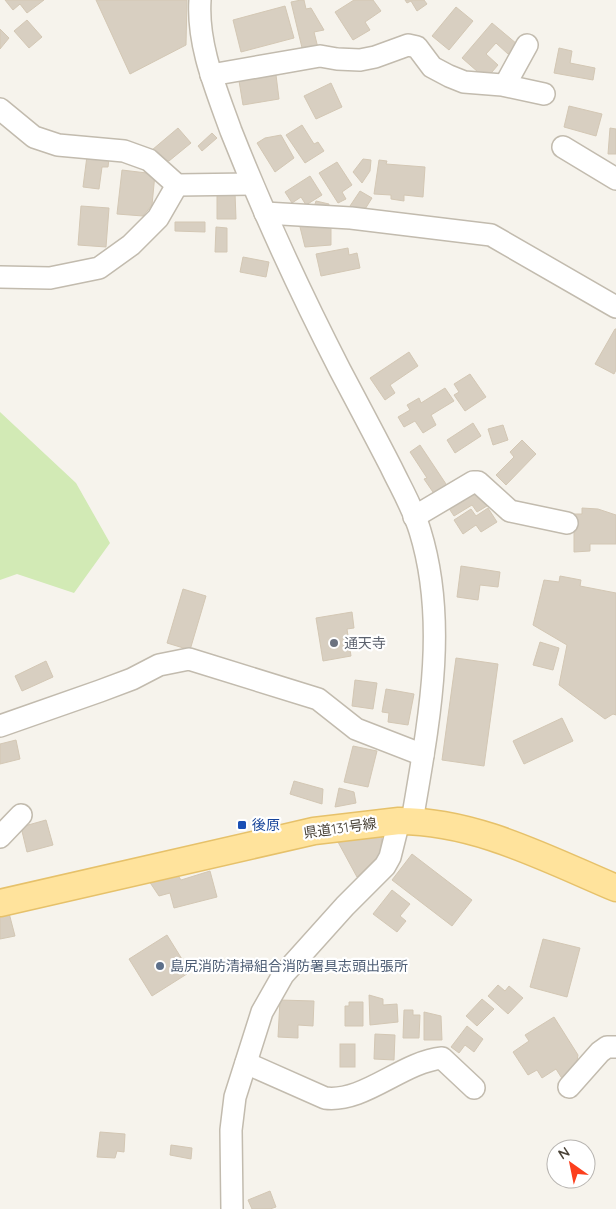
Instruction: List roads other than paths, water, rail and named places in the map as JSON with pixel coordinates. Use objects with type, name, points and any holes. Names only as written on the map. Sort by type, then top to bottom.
[{"type":"main road","name":"県道131号線","points":[[0,903],[167,863],[314,831],[406,821],[464,829],[494,837],[616,888]]},
{"type":"street","points":[[200,0],[200,26],[211,76],[252,184],[331,351],[408,500],[420,531],[429,572],[435,634],[423,755],[406,821],[390,857],[385,866],[345,906],[283,975],[262,1012],[234,1097],[231,1130],[232,1209]]},
{"type":"street","points":[[211,76],[320,56],[360,60],[376,57],[408,45],[417,47],[432,67],[464,82],[482,82],[544,94]]},
{"type":"street","points":[[504,86],[527,45]]},
{"type":"street","points":[[0,109],[34,137],[58,145],[132,154],[149,160],[177,185],[252,184]]},
{"type":"street","points":[[563,147],[616,179]]},
{"type":"street","points":[[0,277],[50,278],[99,268],[131,245],[158,218],[177,185]]},
{"type":"street","points":[[265,213],[351,218],[491,235],[616,308]]},
{"type":"street","points":[[414,517],[473,482],[478,482],[510,511],[567,523]]},
{"type":"street","points":[[0,726],[132,679],[159,665],[189,659],[318,699],[356,729],[423,755]]},
{"type":"street","points":[[0,837],[21,815]]},
{"type":"street","points":[[569,1087],[600,1052],[607,1047],[616,1047]]},
{"type":"street","points":[[246,1063],[325,1098],[337,1100],[428,1060],[442,1058],[474,1088]]},
{"type":"place","name":"通天寺","points":[[334,643]]},
{"type":"place","name":"後原","points":[[242,825]]},
{"type":"place","name":"島尻消防清掃組合消防署具志頭出張所","points":[[160,966]]}]
